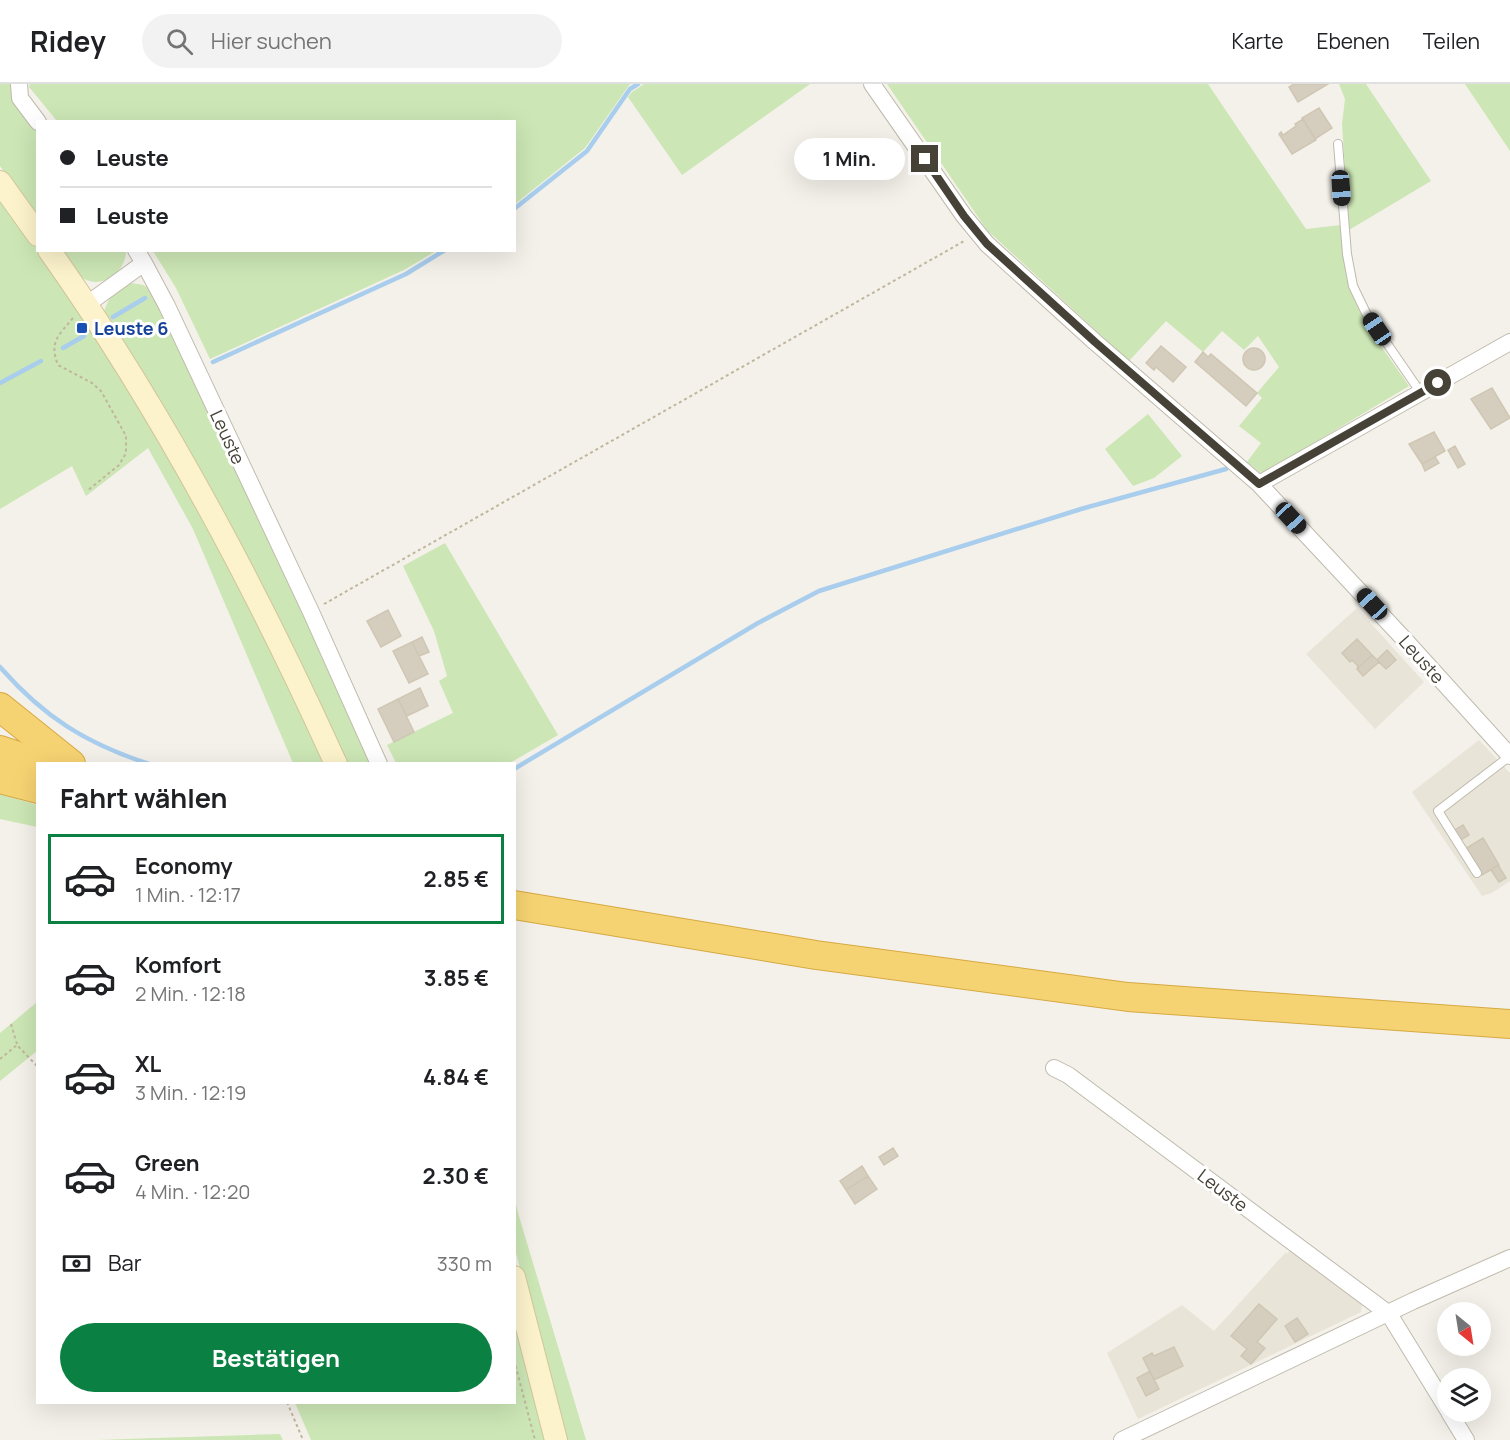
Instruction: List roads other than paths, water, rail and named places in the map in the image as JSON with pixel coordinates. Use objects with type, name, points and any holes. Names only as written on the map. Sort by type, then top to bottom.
[{"type":"highway","points":[[0,707],[69,762]]},
{"type":"highway","points":[[0,750],[36,762]]},
{"type":"highway","points":[[0,779],[36,788]]},
{"type":"highway","points":[[519,904],[816,955],[1128,998],[1510,1024]]},
{"type":"main road","points":[[0,182],[36,232]]},
{"type":"main road","points":[[50,252],[86,305],[199,489],[260,603],[335,762]]},
{"type":"main road","points":[[516,1285],[556,1440]]},
{"type":"street","points":[[19,84],[20,98],[36,120]]},
{"type":"street","name":"Leuste","points":[[872,84],[964,216],[987,244],[1259,484],[1510,756]]},
{"type":"street","points":[[86,305],[140,257]]},
{"type":"street","name":"Leuste","points":[[140,257],[167,306],[311,612],[378,762]]},
{"type":"street","points":[[1259,484],[1510,342]]},
{"type":"street","name":"Leuste","points":[[1054,1068],[1068,1075],[1389,1314],[1437,1393]]},
{"type":"street","points":[[1122,1440],[1389,1314],[1413,1300],[1510,1258]]},
{"type":"street","name":"Leuste","points":[[1455,1422],[1466,1440]]},
{"type":"lane","points":[[1338,144],[1347,254],[1353,286],[1366,313],[1421,393]]},
{"type":"lane","points":[[1477,873],[1438,811],[1510,756]]},
{"type":"waterway","points":[[516,207],[587,151],[630,89],[638,84]]},
{"type":"waterway","points":[[213,362],[406,274],[442,252]]},
{"type":"waterway","points":[[113,317],[145,298]]},
{"type":"waterway","points":[[63,348],[84,336]]},
{"type":"waterway","points":[[0,383],[41,361]]},
{"type":"waterway","points":[[516,768],[758,623],[819,591],[1081,509],[1226,469]]},
{"type":"waterway","points":[[0,667],[33,700],[67,726],[105,747],[143,762]]},
{"type":"place","name":"Leuste 6","points":[[82,328]]}]
